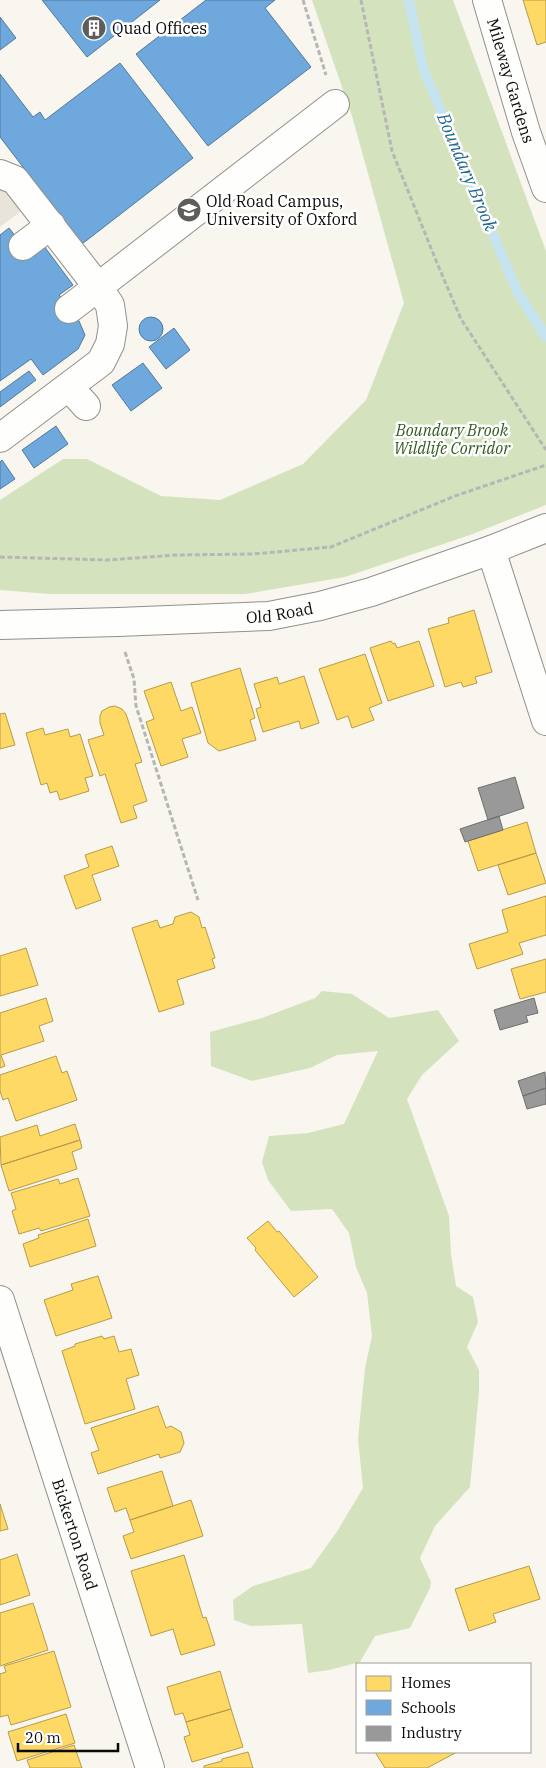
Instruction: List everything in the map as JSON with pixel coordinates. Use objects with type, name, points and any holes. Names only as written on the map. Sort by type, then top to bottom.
[{"type":"street","name":"Mileway Gardens","points":[[487,0],[526,132],[546,188]]},
{"type":"street","points":[[69,309],[335,104]]},
{"type":"street","points":[[0,174],[15,180],[98,287],[110,305],[113,326],[110,344],[101,362],[78,397],[0,438]]},
{"type":"street","points":[[23,246],[51,225]]},
{"type":"street","name":"Old Road","points":[[0,625],[270,616],[320,606],[371,592],[491,550],[546,528]]},
{"type":"street","points":[[491,550],[546,721]]},
{"type":"street","name":"Bickerton Road","points":[[0,1300],[150,1768]]},
{"type":"path","points":[[303,0],[335,104]]},
{"type":"path","points":[[361,0],[392,152],[461,318],[546,450]]},
{"type":"path","points":[[0,557],[108,560],[176,555],[253,554],[331,547],[455,496],[546,465]]},
{"type":"path","points":[[118,622],[122,643],[134,679],[136,706],[198,900]]},
{"type":"green space","name":"Boundary Brook Wildlife Corridor","points":[[312,0],[453,0],[546,251],[546,505],[470,535],[345,577],[245,594],[49,594],[0,590],[0,500],[63,459],[87,459],[161,496],[220,500],[303,464],[366,400],[404,303],[352,116]]},
{"type":"green space","points":[[322,991],[352,994],[389,1018],[438,1010],[459,1041],[422,1075],[407,1099],[449,1216],[451,1254],[456,1286],[473,1297],[478,1322],[467,1347],[479,1370],[479,1392],[470,1487],[435,1526],[420,1558],[431,1582],[430,1588],[410,1628],[375,1636],[360,1662],[308,1673],[302,1624],[251,1626],[234,1620],[233,1600],[253,1586],[311,1568],[338,1530],[363,1488],[358,1439],[365,1368],[372,1336],[367,1293],[356,1267],[349,1233],[332,1209],[291,1211],[268,1180],[262,1162],[269,1136],[308,1133],[344,1124],[378,1051],[337,1055],[310,1068],[252,1081],[211,1066],[210,1032],[262,1018],[315,998]]},
{"type":"shaded area","points":[[0,174],[33,202],[0,227]]},
{"type":"building: Homes","points":[[523,0],[546,0],[546,42],[537,45]]},
{"type":"building: Homes","points":[[474,610],[492,672],[475,677],[477,683],[463,687],[461,682],[445,687],[428,629],[449,623],[448,618]]},
{"type":"building: Homes","points":[[391,641],[393,644],[395,643],[397,648],[419,641],[434,686],[388,701],[370,648]]},
{"type":"building: Homes","points":[[365,654],[382,703],[369,708],[374,720],[352,728],[348,716],[337,720],[319,669]]},
{"type":"building: Homes","points":[[240,668],[255,718],[250,720],[256,740],[219,751],[208,743],[191,683]]},
{"type":"building: Homes","points":[[304,676],[319,723],[301,729],[299,721],[263,732],[256,709],[261,707],[254,684],[277,677],[279,684]]},
{"type":"building: Homes","points":[[171,682],[181,711],[192,707],[201,733],[182,739],[188,757],[161,766],[146,722],[154,719],[144,691]]},
{"type":"building: Homes","points":[[115,706],[122,709],[126,714],[142,762],[135,764],[147,801],[133,806],[137,818],[121,823],[105,774],[100,776],[88,740],[104,735],[100,716],[102,711]]},
{"type":"building: Homes","points":[[5,713],[15,745],[0,749],[0,714]]},
{"type":"building: Homes","points":[[43,728],[45,735],[68,729],[70,737],[80,734],[93,776],[85,778],[89,791],[60,800],[57,791],[50,793],[47,783],[41,785],[26,733]]},
{"type":"building: Homes","points":[[527,822],[536,853],[478,871],[468,841]]},
{"type":"building: Homes","points":[[112,846],[119,866],[92,875],[101,900],[76,909],[64,876],[89,867],[85,855]]},
{"type":"building: Homes","points":[[536,853],[546,883],[508,895],[498,865]]},
{"type":"building: Homes","points":[[546,896],[546,935],[519,943],[523,954],[477,969],[469,944],[508,932],[502,910]]},
{"type":"building: Homes","points":[[191,912],[199,917],[202,928],[205,927],[215,958],[212,959],[215,968],[177,980],[184,1004],[159,1012],[132,928],[157,920],[160,928],[173,924],[175,917]]},
{"type":"building: Homes","points":[[26,948],[38,985],[0,996],[0,956]]},
{"type":"building: Homes","points":[[546,959],[546,992],[520,999],[511,969]]},
{"type":"building: Homes","points":[[46,998],[53,1021],[39,1026],[44,1041],[1,1055],[5,1066],[0,1068],[0,1013]]},
{"type":"building: Homes","points":[[56,1056],[62,1073],[67,1071],[77,1100],[16,1121],[8,1098],[3,1100],[0,1091],[0,1075]]},
{"type":"building: Homes","points":[[75,1124],[80,1140],[1,1165],[0,1137],[37,1125],[40,1136]]},
{"type":"building: Homes","points":[[80,1140],[82,1148],[72,1152],[77,1169],[9,1191],[1,1165]]},
{"type":"building: Homes","points":[[78,1178],[90,1216],[41,1231],[39,1228],[19,1234],[12,1211],[16,1209],[11,1193],[58,1179],[60,1184]]},
{"type":"building: Homes","points":[[88,1219],[96,1246],[30,1267],[23,1244],[39,1238],[38,1235]]},
{"type":"building: Homes","points":[[268,1221],[277,1232],[279,1231],[318,1277],[294,1297],[247,1238]]},
{"type":"building: Homes","points":[[98,1276],[112,1318],[56,1336],[44,1300],[73,1290],[71,1284]]},
{"type":"building: Homes","points":[[102,1336],[104,1339],[114,1336],[119,1352],[131,1349],[139,1375],[126,1379],[135,1409],[85,1424],[62,1351],[75,1346],[75,1344]]},
{"type":"building: Homes","points":[[158,1406],[166,1428],[171,1426],[181,1432],[184,1443],[180,1452],[160,1458],[159,1454],[98,1474],[91,1453],[99,1450],[91,1428]]},
{"type":"building: Homes","points":[[162,1471],[173,1506],[130,1520],[126,1508],[115,1512],[107,1488]]},
{"type":"building: Homes","points":[[191,1500],[203,1536],[131,1559],[123,1536],[134,1532],[130,1520]]},
{"type":"building: Homes","points":[[0,1504],[8,1529],[0,1531]]},
{"type":"building: Homes","points":[[17,1554],[30,1595],[0,1605],[0,1560]]},
{"type":"building: Homes","points":[[184,1555],[203,1618],[206,1617],[215,1645],[181,1655],[173,1629],[151,1636],[131,1571]]},
{"type":"building: Homes","points":[[529,1566],[540,1599],[493,1614],[496,1622],[469,1631],[455,1589]]},
{"type":"building: Homes","points":[[33,1603],[48,1650],[0,1666],[0,1613]]},
{"type":"building: Homes","points":[[54,1651],[71,1707],[11,1725],[8,1715],[0,1717],[0,1674],[6,1672],[4,1666]]},
{"type":"building: Homes","points":[[220,1671],[231,1709],[186,1722],[183,1713],[175,1715],[167,1687]]},
{"type":"building: Homes","points":[[231,1709],[243,1747],[192,1762],[184,1737],[190,1735],[186,1722]]},
{"type":"building: Homes","points":[[66,1714],[75,1743],[17,1761],[8,1732]]},
{"type":"building: Homes","points":[[74,1745],[82,1768],[30,1768],[27,1760]]},
{"type":"building: Homes","points":[[248,1752],[253,1768],[204,1768],[204,1766],[222,1761],[222,1759]]},
{"type":"building: Homes","points":[[376,1753],[455,1753],[427,1768],[385,1768]]},
{"type":"building: Schools","name":"Quad Offices","points":[[42,0],[160,0],[87,57]]},
{"type":"building: Schools","points":[[206,0],[275,0],[265,8],[311,67],[208,146],[136,54]]},
{"type":"building: Schools","points":[[0,17],[16,38],[0,50]]},
{"type":"building: Schools","points":[[120,63],[193,158],[82,244],[0,137],[0,74],[33,117],[40,112],[45,120]]},
{"type":"building: Schools","points":[[9,228],[31,256],[44,246],[73,285],[59,295],[79,321],[85,335],[78,349],[43,375],[31,359],[0,381],[0,235]]},
{"type":"building: Schools","points":[[151,317],[160,320],[163,329],[160,338],[151,341],[142,338],[139,329],[142,320]]},
{"type":"building: Schools","points":[[174,328],[190,350],[166,369],[149,347]]},
{"type":"building: Schools","points":[[143,363],[162,388],[131,411],[112,385]]},
{"type":"building: Schools","points":[[29,371],[36,380],[0,407],[0,392]]},
{"type":"building: Schools","points":[[56,426],[68,444],[34,468],[22,450]]},
{"type":"building: Schools","points":[[2,460],[15,479],[0,489],[0,462]]},
{"type":"building: Industry","points":[[515,777],[524,808],[488,820],[478,788]]},
{"type":"building: Industry","points":[[499,816],[503,830],[465,842],[460,829]]},
{"type":"building: Industry","points":[[534,998],[538,1013],[526,1016],[528,1022],[500,1030],[494,1010]]},
{"type":"building: Industry","points":[[545,1072],[546,1088],[523,1096],[518,1081]]},
{"type":"building: Industry","points":[[546,1088],[546,1104],[527,1109],[523,1096]]},
{"type":"waterway","name":"Boundary Brook","points":[[409,0],[423,68],[517,291],[546,337]]},
{"type":"place","name":"Quad Offices","points":[[94,28]]},
{"type":"place","name":"Old Road Campus, University of Oxford","points":[[189,210]]}]
